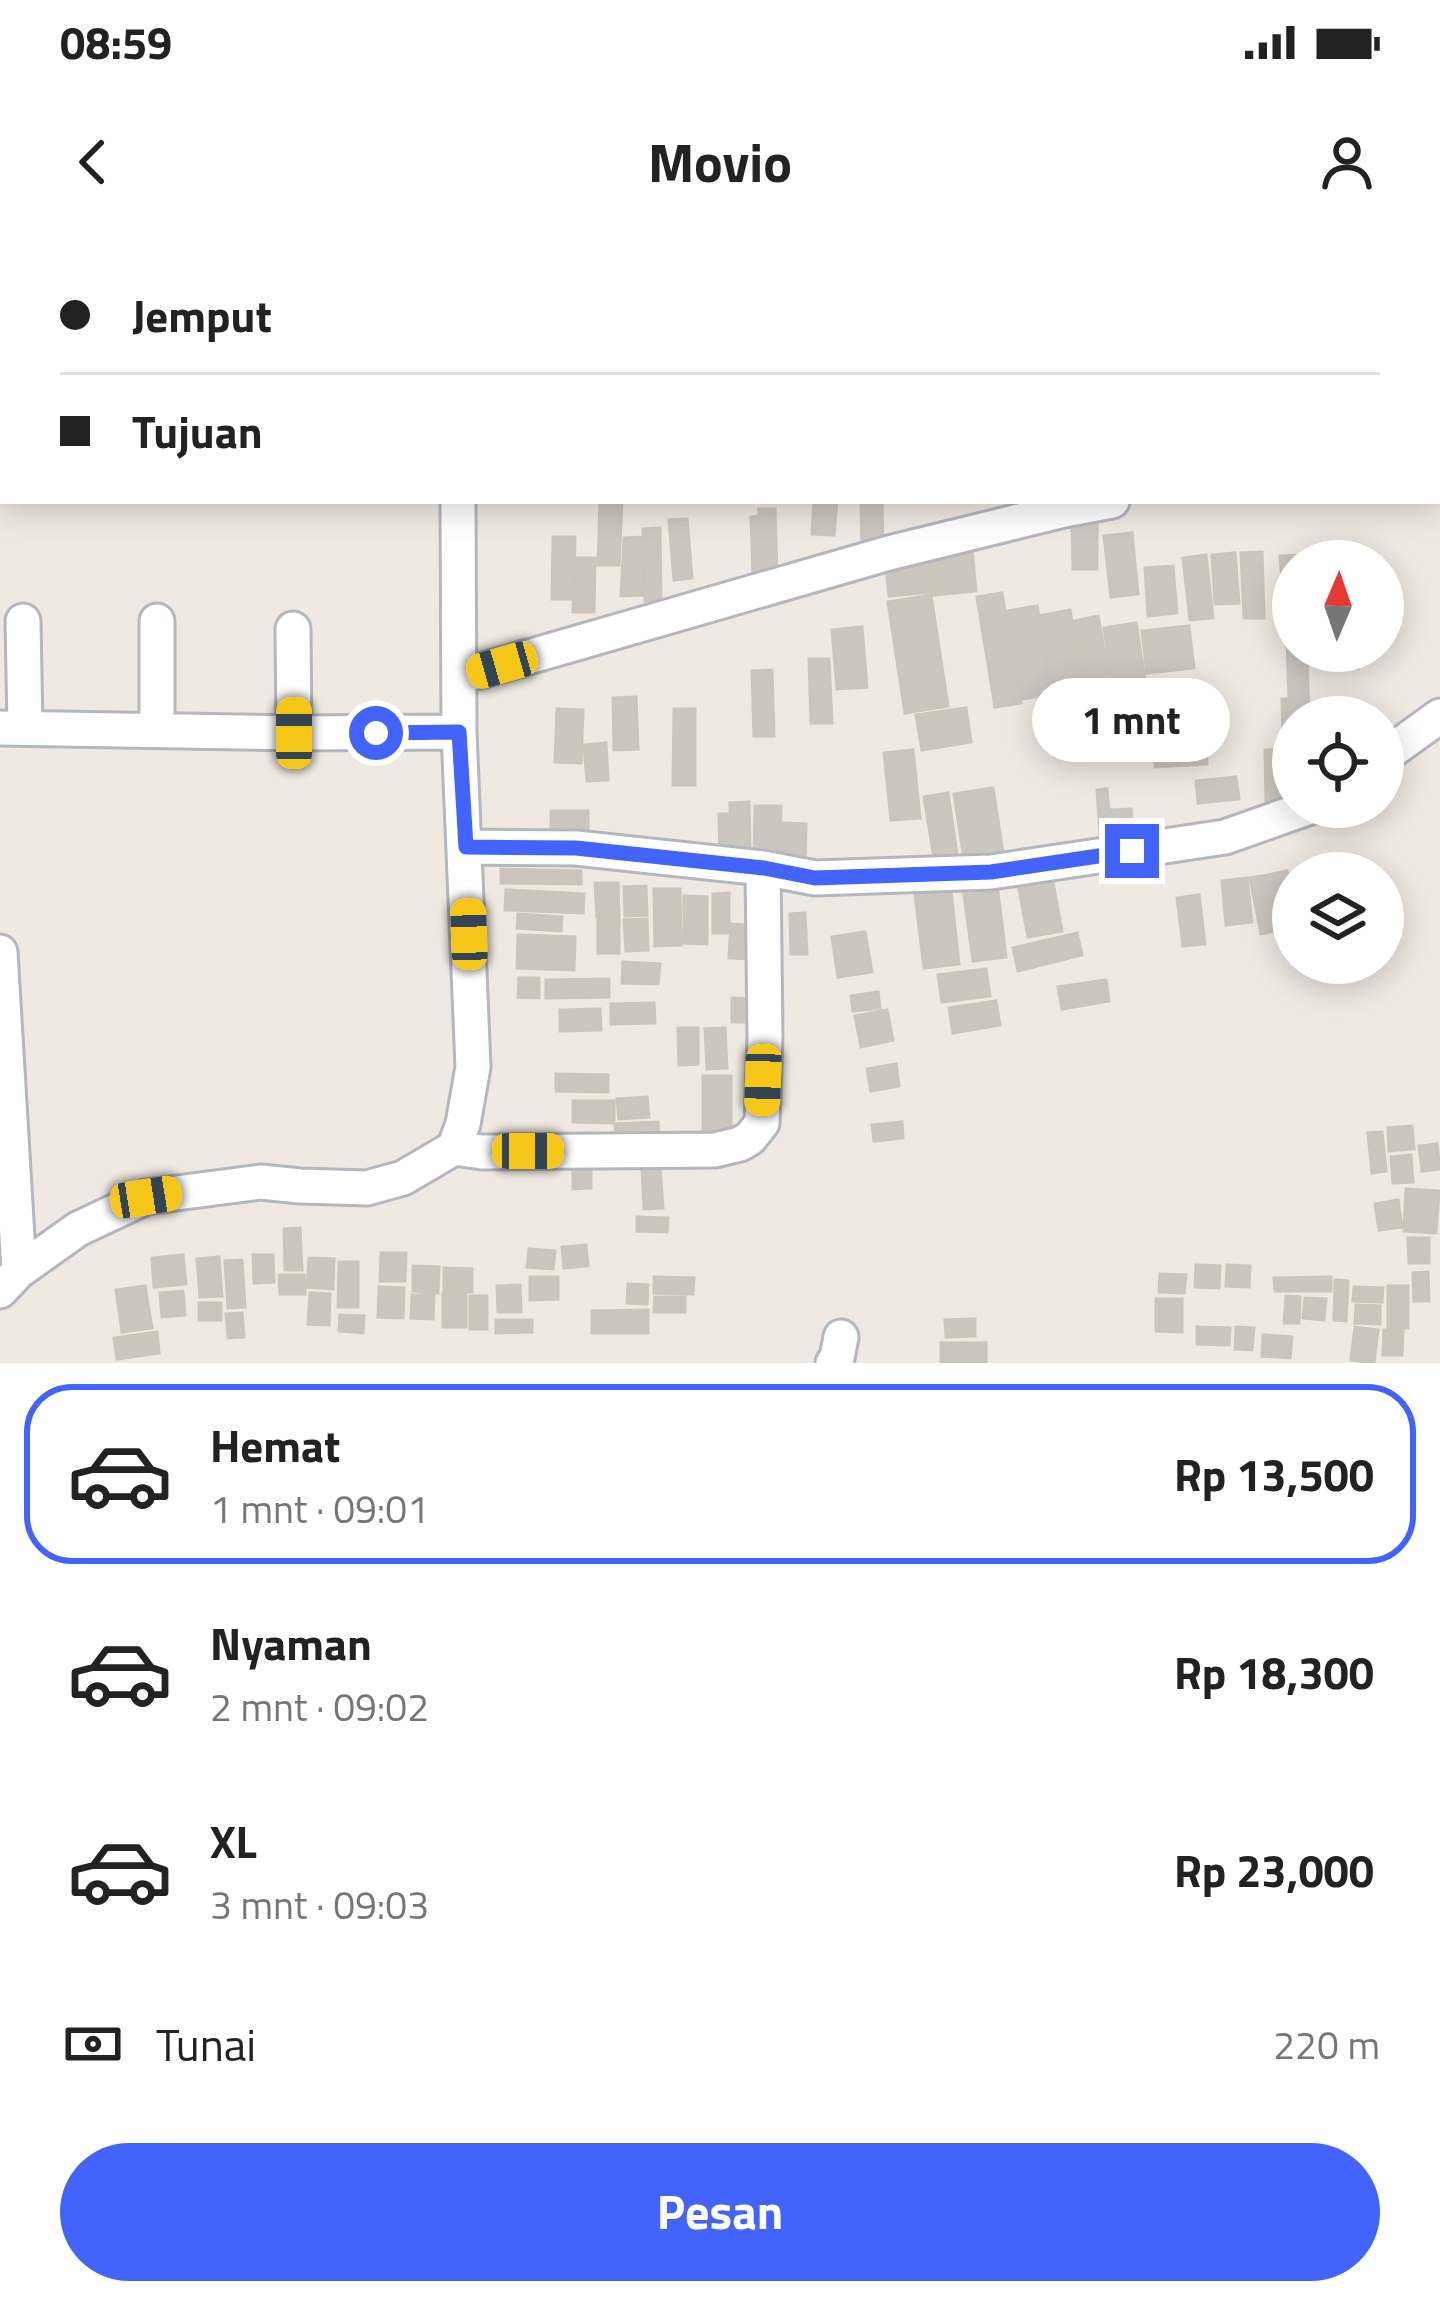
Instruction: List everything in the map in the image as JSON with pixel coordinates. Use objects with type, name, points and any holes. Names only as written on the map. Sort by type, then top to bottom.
[{"type":"street","points":[[454,1148],[473,1066],[459,732],[458,504]]},
{"type":"street","points":[[459,677],[889,553],[1096,504]]},
{"type":"street","points":[[23,621],[12,728],[459,732]]},
{"type":"street","points":[[157,621],[158,730]]},
{"type":"street","points":[[293,629],[294,733]]},
{"type":"street","points":[[1404,743],[1440,716]]},
{"type":"street","points":[[466,847],[576,848],[815,878],[991,872],[1226,838],[1272,821]]},
{"type":"street","points":[[9,1281],[78,1229],[146,1197],[261,1182],[367,1188],[403,1178],[454,1148],[482,1152],[715,1150],[740,1144],[761,1123],[764,868]]},
{"type":"street","points":[[0,952],[9,1281]]},
{"type":"building","points":[[600,504],[622,504],[619,565],[598,565]]},
{"type":"building","points":[[814,504],[837,504],[834,535],[812,534]]},
{"type":"building","points":[[861,504],[882,504],[883,551],[862,551]]},
{"type":"building","points":[[759,509],[775,509],[777,577],[753,578],[751,517],[759,516]]},
{"type":"building","points":[[1097,517],[1097,569],[1073,569],[1072,518]]},
{"type":"building","points":[[687,519],[692,578],[674,580],[669,520]]},
{"type":"building","points":[[660,528],[661,600],[645,601],[643,529]]},
{"type":"building","points":[[1132,533],[1138,594],[1111,597],[1104,536]]},
{"type":"building","points":[[553,537],[575,537],[573,599],[552,599]]},
{"type":"building","points":[[643,537],[644,595],[621,596],[624,538]]},
{"type":"building","points":[[972,550],[976,591],[934,595],[930,555]]},
{"type":"building","points":[[1262,552],[1264,618],[1244,618],[1241,553]]},
{"type":"building","points":[[1235,553],[1239,603],[1215,604],[1212,555]]},
{"type":"building","points":[[927,554],[931,592],[889,596],[885,558]]},
{"type":"building","points":[[1206,555],[1213,618],[1190,620],[1183,558]]},
{"type":"building","points":[[575,558],[595,558],[594,612],[573,612]]},
{"type":"building","points":[[1173,566],[1177,613],[1148,616],[1145,568]]},
{"type":"building","points":[[1002,593],[1021,703],[995,707],[977,597]]},
{"type":"building","points":[[931,595],[948,706],[905,713],[888,602]]},
{"type":"building","points":[[1037,606],[1052,694],[1022,699],[1007,611]]},
{"type":"building","points":[[1070,610],[1083,684],[1054,690],[1039,616]]},
{"type":"building","points":[[1098,616],[1112,691],[1088,695],[1075,621]]},
{"type":"building","points":[[1136,623],[1145,680],[1113,684],[1104,628]]},
{"type":"building","points":[[1189,626],[1194,668],[1147,673],[1142,631]]},
{"type":"building","points":[[862,627],[867,687],[837,689],[832,630]]},
{"type":"building","points":[[809,659],[829,659],[832,723],[811,723]]},
{"type":"building","points":[[772,670],[774,736],[754,736],[752,671]]},
{"type":"building","points":[[1288,672],[1308,672],[1308,696],[1289,696]]},
{"type":"building","points":[[1191,680],[1194,702],[1150,707],[1147,685]]},
{"type":"building","points":[[636,697],[638,749],[614,750],[613,698]]},
{"type":"building","points":[[966,708],[971,742],[922,750],[916,715]]},
{"type":"building","points":[[557,709],[583,710],[581,763],[555,762]]},
{"type":"building","points":[[674,709],[695,709],[695,785],[673,785]]},
{"type":"building","points":[[1200,714],[1201,737],[1152,741],[1151,717]]},
{"type":"building","points":[[1206,739],[1207,764],[1155,767],[1154,742]]},
{"type":"building","points":[[606,743],[608,780],[587,781],[584,745]]},
{"type":"building","points":[[913,750],[920,818],[891,820],[884,753]]},
{"type":"building","points":[[1265,750],[1272,750],[1272,802],[1266,802]]},
{"type":"building","points":[[1236,777],[1239,799],[1198,803],[1196,781]]},
{"type":"building","points":[[993,788],[1003,853],[964,859],[954,794]]},
{"type":"building","points":[[1107,789],[1109,810],[1131,809],[1134,845],[1101,848],[1097,790]]},
{"type":"building","points":[[948,793],[957,854],[934,858],[924,797]]},
{"type":"building","points":[[749,802],[750,857],[720,857],[719,814],[730,814],[730,803]]},
{"type":"building","points":[[755,806],[781,806],[780,863],[754,863]]},
{"type":"building","points":[[551,811],[588,811],[588,831],[551,830]]},
{"type":"building","points":[[780,823],[806,824],[805,864],[780,863]]},
{"type":"building","points":[[1050,866],[1062,931],[1028,937],[1016,873]]},
{"type":"building","points":[[501,869],[581,871],[581,884],[501,883]]},
{"type":"building","points":[[1272,874],[1272,932],[1261,934],[1250,878]]},
{"type":"building","points":[[1247,878],[1252,922],[1226,925],[1222,881]]},
{"type":"building","points":[[595,883],[618,883],[619,917],[597,917]]},
{"type":"building","points":[[997,884],[1006,957],[973,961],[963,888]]},
{"type":"building","points":[[646,886],[647,915],[625,916],[624,887]]},
{"type":"building","points":[[654,889],[680,889],[681,945],[655,946]]},
{"type":"building","points":[[506,890],[584,894],[583,913],[505,910]]},
{"type":"building","points":[[951,891],[959,964],[924,968],[915,895]]},
{"type":"building","points":[[729,893],[729,933],[713,933],[713,894]]},
{"type":"building","points":[[1199,895],[1205,944],[1183,946],[1177,898]]},
{"type":"building","points":[[684,896],[707,897],[707,944],[684,943]]},
{"type":"building","points":[[805,913],[807,954],[791,954],[790,914]]},
{"type":"building","points":[[518,914],[562,917],[561,931],[517,928]]},
{"type":"building","points":[[647,919],[648,950],[626,951],[624,920]]},
{"type":"building","points":[[598,920],[619,920],[619,953],[598,953]]},
{"type":"building","points":[[731,924],[758,926],[756,959],[729,958]]},
{"type":"building","points":[[865,932],[872,972],[838,977],[832,937]]},
{"type":"building","points":[[1077,933],[1082,955],[1018,971],[1013,948]]},
{"type":"building","points":[[518,935],[575,937],[574,970],[517,968]]},
{"type":"building","points":[[623,962],[660,964],[658,984],[622,983]]},
{"type":"building","points":[[986,969],[990,996],[942,1002],[938,975]]},
{"type":"building","points":[[519,978],[539,978],[539,998],[518,997]]},
{"type":"building","points":[[609,979],[609,997],[546,998],[546,980]]},
{"type":"building","points":[[1106,980],[1109,1001],[1062,1009],[1058,987]]},
{"type":"building","points":[[878,992],[880,1008],[853,1011],[851,996]]},
{"type":"building","points":[[732,998],[762,999],[761,1022],[732,1022]]},
{"type":"building","points":[[996,1001],[1000,1025],[953,1033],[949,1008]]},
{"type":"building","points":[[654,1003],[655,1023],[611,1024],[611,1004]]},
{"type":"building","points":[[600,1009],[601,1030],[560,1031],[560,1010]]},
{"type":"building","points":[[887,1010],[893,1040],[861,1047],[855,1016]]},
{"type":"building","points":[[678,1028],[698,1028],[698,1064],[679,1065]]},
{"type":"building","points":[[725,1028],[727,1068],[707,1069],[705,1029]]},
{"type":"building","points":[[896,1064],[899,1086],[871,1091],[867,1069]]},
{"type":"building","points":[[556,1074],[608,1075],[608,1092],[556,1091]]},
{"type":"building","points":[[703,1076],[731,1076],[731,1134],[703,1135]]},
{"type":"building","points":[[647,1097],[649,1117],[619,1119],[617,1099]]},
{"type":"building","points":[[573,1101],[614,1101],[614,1123],[573,1122]]},
{"type":"building","points":[[658,1122],[659,1143],[616,1145],[615,1124]]},
{"type":"building","points":[[902,1122],[903,1138],[874,1141],[872,1125]]},
{"type":"building","points":[[1412,1126],[1414,1149],[1389,1151],[1388,1128]]},
{"type":"building","points":[[1382,1132],[1386,1171],[1372,1173],[1368,1133]]},
{"type":"building","points":[[1437,1144],[1440,1169],[1422,1171],[1419,1146]]},
{"type":"building","points":[[1411,1155],[1413,1182],[1393,1183],[1391,1157]]},
{"type":"building","points":[[573,1162],[591,1162],[591,1188],[573,1189]]},
{"type":"building","points":[[660,1164],[663,1208],[644,1209],[642,1166]]},
{"type":"building","points":[[1406,1189],[1439,1191],[1436,1233],[1404,1231]]},
{"type":"building","points":[[1398,1200],[1402,1227],[1379,1230],[1375,1204]]},
{"type":"building","points":[[637,1217],[668,1218],[667,1232],[637,1231]]},
{"type":"building","points":[[300,1228],[302,1270],[285,1270],[284,1229]]},
{"type":"building","points":[[1408,1238],[1429,1238],[1429,1263],[1409,1263]]},
{"type":"building","points":[[586,1245],[588,1266],[564,1268],[562,1247]]},
{"type":"building","points":[[529,1249],[555,1251],[553,1269],[527,1267]]},
{"type":"building","points":[[381,1253],[406,1253],[405,1281],[380,1281]]},
{"type":"building","points":[[183,1255],[186,1284],[154,1287],[152,1258]]},
{"type":"building","points":[[253,1255],[273,1255],[274,1282],[254,1283]]},
{"type":"building","points":[[219,1257],[222,1296],[200,1297],[197,1259]]},
{"type":"building","points":[[309,1258],[334,1259],[333,1289],[307,1287]]},
{"type":"building","points":[[242,1260],[245,1307],[228,1308],[225,1261]]},
{"type":"building","points":[[339,1262],[358,1262],[358,1307],[338,1307]]},
{"type":"building","points":[[1196,1265],[1220,1266],[1219,1288],[1195,1287]]},
{"type":"building","points":[[1227,1265],[1250,1266],[1249,1287],[1226,1286]]},
{"type":"building","points":[[413,1266],[439,1267],[438,1293],[413,1291]]},
{"type":"building","points":[[444,1268],[472,1269],[472,1292],[444,1291]]},
{"type":"building","points":[[1428,1272],[1429,1301],[1414,1301],[1413,1273]]},
{"type":"building","points":[[1160,1274],[1186,1275],[1184,1293],[1159,1292]]},
{"type":"building","points":[[279,1275],[304,1275],[305,1294],[280,1294]]},
{"type":"building","points":[[530,1277],[558,1277],[558,1299],[530,1300]]},
{"type":"building","points":[[654,1277],[694,1278],[693,1294],[654,1293]]},
{"type":"building","points":[[1331,1277],[1331,1291],[1275,1291],[1274,1278]]},
{"type":"building","points":[[1335,1280],[1348,1281],[1346,1321],[1334,1320]]},
{"type":"building","points":[[628,1284],[648,1285],[647,1304],[627,1303]]},
{"type":"building","points":[[520,1285],[521,1312],[498,1312],[497,1286]]},
{"type":"building","points":[[145,1286],[152,1328],[122,1332],[116,1290]]},
{"type":"building","points":[[1388,1286],[1408,1286],[1408,1328],[1388,1328]]},
{"type":"building","points":[[379,1287],[404,1288],[403,1318],[378,1317]]},
{"type":"building","points":[[1354,1287],[1383,1288],[1382,1302],[1353,1301]]},
{"type":"building","points":[[183,1291],[185,1315],[162,1317],[160,1293]]},
{"type":"building","points":[[310,1293],[330,1294],[329,1325],[308,1324]]},
{"type":"building","points":[[443,1294],[466,1294],[466,1327],[443,1327]]},
{"type":"building","points":[[412,1295],[434,1295],[433,1319],[411,1318]]},
{"type":"building","points":[[470,1296],[487,1296],[487,1329],[470,1329]]},
{"type":"building","points":[[1286,1296],[1300,1297],[1299,1323],[1284,1323]]},
{"type":"building","points":[[655,1297],[685,1297],[685,1312],[654,1312]]},
{"type":"building","points":[[1305,1298],[1326,1299],[1324,1320],[1303,1318]]},
{"type":"building","points":[[1156,1299],[1182,1299],[1182,1332],[1156,1331]]},
{"type":"building","points":[[199,1303],[221,1303],[221,1320],[199,1320]]},
{"type":"building","points":[[1356,1305],[1380,1306],[1380,1324],[1355,1323]]},
{"type":"building","points":[[648,1310],[648,1333],[592,1333],[592,1311]]},
{"type":"building","points":[[242,1313],[244,1337],[228,1338],[226,1314]]},
{"type":"building","points":[[340,1315],[364,1316],[363,1333],[339,1331]]},
{"type":"building","points":[[975,1319],[975,1336],[946,1337],[945,1320]]},
{"type":"building","points":[[496,1320],[532,1320],[532,1332],[496,1333]]},
{"type":"building","points":[[1197,1327],[1230,1328],[1229,1345],[1197,1344]]},
{"type":"building","points":[[1236,1327],[1254,1328],[1252,1350],[1235,1349]]},
{"type":"building","points":[[1355,1327],[1378,1330],[1374,1363],[1351,1360]]},
{"type":"building","points":[[1384,1330],[1403,1330],[1402,1355],[1383,1355]]},
{"type":"building","points":[[157,1332],[159,1353],[117,1359],[114,1338]]},
{"type":"building","points":[[1263,1335],[1292,1337],[1290,1358],[1262,1356]]},
{"type":"building","points":[[941,1343],[986,1343],[986,1362],[941,1362]]},
{"type":"route","points":[[376,733],[459,732],[466,847],[576,848],[815,878],[991,872],[1132,851]]}]
